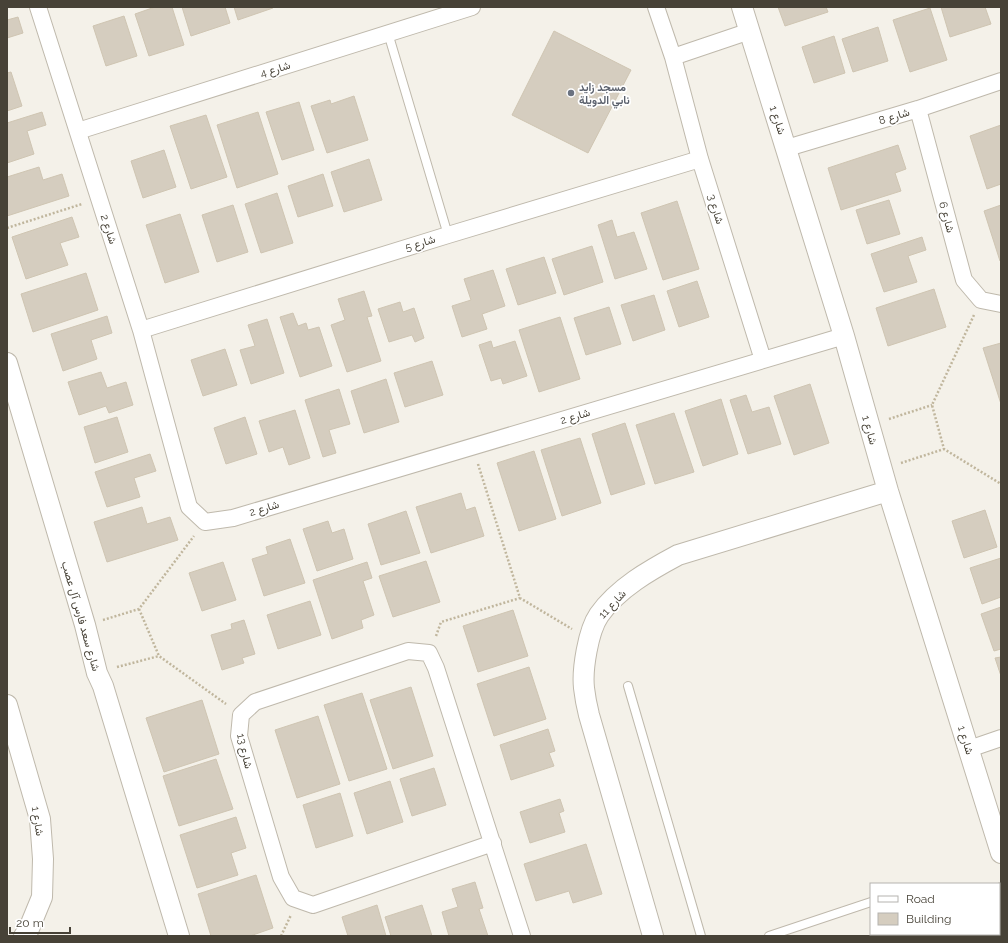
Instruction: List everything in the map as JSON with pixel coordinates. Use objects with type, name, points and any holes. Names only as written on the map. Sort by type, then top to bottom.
[{"type":"street","name":"شارع 2","points":[[38,7],[141,330],[190,507],[205,522],[233,518],[844,336]]},
{"type":"street","name":"شارع 4","points":[[78,131],[472,7]]},
{"type":"street","name":"شارع 3","points":[[656,7],[673,57],[700,159],[762,360]]},
{"type":"street","name":"شارع 1","points":[[742,7],[787,148],[844,336],[881,470],[1001,853]]},
{"type":"street","points":[[673,57],[750,31]]},
{"type":"street","name":"شارع 8","points":[[787,148],[1001,81]]},
{"type":"street","name":"شارع 6","points":[[918,108],[964,280],[981,300]]},
{"type":"street","name":"شارع 5","points":[[141,330],[700,159]]},
{"type":"street","points":[[981,300],[1001,304]]},
{"type":"street","name":"شارع سعد فارس آل عصب","points":[[7,363],[85,625],[96,673],[103,686],[179,936]]},
{"type":"street","name":"شارع 11","points":[[653,936],[589,715],[584,688],[588,639],[599,615],[623,590],[648,571],[678,555],[888,491]]},
{"type":"street","points":[[241,715],[255,702],[408,651],[429,653],[436,668],[522,936]]},
{"type":"street","name":"شارع 13","points":[[241,715],[239,736],[281,877],[293,898],[299,900]]},
{"type":"street","name":"شارع 1","points":[[9,716],[40,819],[43,859],[42,897],[28,931],[24,936]]},
{"type":"street","points":[[968,749],[1001,738]]},
{"type":"street","points":[[299,900],[313,905],[493,843]]},
{"type":"lane","points":[[388,33],[448,235]]},
{"type":"lane","points":[[628,686],[701,936]]},
{"type":"lane","points":[[769,936],[870,902]]},
{"type":"path","points":[[7,228],[99,198]]},
{"type":"path","points":[[981,300],[932,405],[944,449],[1001,484]]},
{"type":"path","points":[[869,425],[932,405]]},
{"type":"path","points":[[472,446],[520,598],[588,639]]},
{"type":"path","points":[[881,470],[944,449]]},
{"type":"path","points":[[85,625],[139,609],[205,522]]},
{"type":"path","points":[[429,653],[441,622],[520,598]]},
{"type":"path","points":[[139,609],[159,656],[241,715]]},
{"type":"path","points":[[96,673],[159,656]]},
{"type":"path","points":[[281,936],[299,900]]},
{"type":"building","points":[[155,7],[172,7],[184,45],[149,56],[135,14]]},
{"type":"building","points":[[182,7],[225,7],[230,23],[191,36]]},
{"type":"building","points":[[234,7],[272,7],[273,8],[238,20]]},
{"type":"building","points":[[778,7],[826,7],[828,12],[785,26]]},
{"type":"building","points":[[941,7],[985,7],[991,24],[950,37]]},
{"type":"building","points":[[930,8],[947,60],[910,72],[893,20]]},
{"type":"building","points":[[124,16],[137,56],[106,66],[93,26]]},
{"type":"building","points":[[18,17],[23,33],[7,38],[7,20]]},
{"type":"building","points":[[878,27],[888,61],[853,72],[842,39]]},
{"type":"building","name":"مسجد زايد نابي الدويلة","points":[[554,31],[631,70],[588,153],[512,115]]},
{"type":"building","points":[[834,36],[845,73],[814,83],[802,47]]},
{"type":"building","points":[[11,72],[22,106],[7,111],[7,73]]},
{"type":"building","points":[[354,96],[368,140],[327,153],[311,106],[330,100],[331,104]]},
{"type":"building","points":[[299,102],[314,150],[282,160],[266,112]]},
{"type":"building","points":[[42,112],[46,125],[27,131],[34,154],[7,163],[7,123]]},
{"type":"building","points":[[258,112],[278,174],[237,188],[217,125]]},
{"type":"building","points":[[206,115],[227,177],[191,189],[170,126]]},
{"type":"building","points":[[1001,125],[1001,184],[987,189],[970,136]]},
{"type":"building","points":[[898,145],[906,169],[895,173],[901,191],[841,210],[828,168]]},
{"type":"building","points":[[164,150],[176,187],[143,198],[131,161]]},
{"type":"building","points":[[369,159],[382,200],[344,212],[331,172]]},
{"type":"building","points":[[39,167],[43,180],[62,174],[69,196],[7,216],[7,177]]},
{"type":"building","points":[[323,174],[333,206],[298,217],[288,186]]},
{"type":"building","points":[[277,193],[293,243],[261,253],[245,204]]},
{"type":"building","points":[[889,200],[900,234],[867,244],[856,210]]},
{"type":"building","points":[[677,201],[699,269],[663,280],[641,213]]},
{"type":"building","points":[[233,205],[248,252],[217,262],[202,215]]},
{"type":"building","points":[[1001,205],[1001,261],[1000,261],[984,211]]},
{"type":"building","points":[[180,214],[199,272],[165,283],[146,225]]},
{"type":"building","points":[[72,217],[79,237],[60,243],[68,265],[26,279],[12,237]]},
{"type":"building","points":[[612,220],[617,237],[634,232],[647,269],[615,279],[598,225]]},
{"type":"building","points":[[922,237],[926,250],[908,256],[917,282],[884,292],[871,254]]},
{"type":"building","points":[[592,246],[603,282],[564,295],[552,259]]},
{"type":"building","points":[[544,257],[556,293],[518,305],[506,269]]},
{"type":"building","points":[[493,270],[505,306],[482,314],[487,329],[462,337],[452,306],[471,300],[464,279]]},
{"type":"building","points":[[86,273],[98,310],[33,332],[21,294]]},
{"type":"building","points":[[697,281],[709,317],[679,327],[667,291]]},
{"type":"building","points":[[934,289],[946,327],[888,346],[876,308]]},
{"type":"building","points":[[364,291],[372,316],[367,317],[381,361],[347,372],[331,325],[345,320],[338,299]]},
{"type":"building","points":[[654,295],[665,330],[633,341],[621,305]]},
{"type":"building","points":[[400,302],[403,312],[414,308],[424,338],[415,342],[412,335],[389,342],[378,309]]},
{"type":"building","points":[[609,307],[621,344],[586,355],[574,318]]},
{"type":"building","points":[[293,313],[298,326],[306,323],[308,330],[319,327],[332,366],[300,377],[280,317]]},
{"type":"building","points":[[107,316],[112,333],[91,340],[97,359],[63,371],[51,334]]},
{"type":"building","points":[[560,317],[580,379],[539,392],[519,330]]},
{"type":"building","points":[[267,319],[284,373],[251,384],[240,350],[255,346],[248,325]]},
{"type":"building","points":[[491,341],[493,348],[515,341],[527,376],[503,384],[501,378],[491,381],[479,345]]},
{"type":"building","points":[[1001,343],[1001,404],[983,348]]},
{"type":"building","points":[[225,349],[237,385],[203,396],[191,360]]},
{"type":"building","points":[[432,361],[443,395],[405,407],[394,373]]},
{"type":"building","points":[[101,372],[107,388],[126,382],[133,405],[109,413],[106,406],[79,415],[68,382]]},
{"type":"building","points":[[386,379],[399,422],[364,433],[351,391]]},
{"type":"building","points":[[810,384],[829,443],[794,455],[774,396]]},
{"type":"building","points":[[339,389],[350,424],[329,430],[336,453],[323,457],[305,400]]},
{"type":"building","points":[[746,395],[752,412],[769,407],[781,444],[748,454],[730,400]]},
{"type":"building","points":[[721,399],[738,454],[703,466],[685,411]]},
{"type":"building","points":[[295,410],[310,458],[289,465],[283,447],[269,452],[259,421]]},
{"type":"building","points":[[674,413],[694,472],[655,484],[636,425]]},
{"type":"building","points":[[117,417],[128,452],[95,463],[84,427]]},
{"type":"building","points":[[245,417],[257,454],[226,464],[214,428]]},
{"type":"building","points":[[625,423],[645,484],[611,495],[592,434]]},
{"type":"building","points":[[580,438],[601,503],[562,516],[541,450]]},
{"type":"building","points":[[534,451],[556,519],[519,531],[497,463]]},
{"type":"building","points":[[150,454],[156,471],[134,478],[140,497],[107,507],[95,472]]},
{"type":"building","points":[[461,493],[466,510],[475,507],[484,536],[431,553],[416,507]]},
{"type":"building","points":[[142,507],[147,524],[170,517],[178,540],[107,562],[94,522]]},
{"type":"building","points":[[985,510],[997,547],[964,558],[952,521]]},
{"type":"building","points":[[406,511],[420,553],[381,565],[368,524]]},
{"type":"building","points":[[328,521],[332,533],[344,529],[353,559],[317,571],[303,529]]},
{"type":"building","points":[[290,539],[305,583],[264,596],[252,559],[268,554],[266,547]]},
{"type":"building","points":[[1001,558],[1001,597],[982,604],[970,568]]},
{"type":"building","points":[[426,561],[440,602],[393,617],[379,576]]},
{"type":"building","points":[[223,562],[236,600],[202,611],[189,573]]},
{"type":"building","points":[[367,562],[372,578],[363,581],[374,615],[361,620],[363,628],[332,639],[313,580]]},
{"type":"building","points":[[310,601],[321,635],[278,649],[267,615]]},
{"type":"building","points":[[1001,607],[1001,649],[994,651],[981,614]]},
{"type":"building","points":[[513,610],[528,656],[478,672],[463,626]]},
{"type":"building","points":[[244,620],[255,654],[242,658],[244,663],[222,670],[211,635],[232,629],[231,624]]},
{"type":"building","points":[[1001,657],[1001,676],[995,658]]},
{"type":"building","points":[[529,667],[546,719],[494,736],[477,684]]},
{"type":"building","points":[[411,687],[433,756],[393,769],[370,700]]},
{"type":"building","points":[[362,693],[387,769],[349,781],[324,705]]},
{"type":"building","points":[[202,700],[219,754],[164,772],[146,718]]},
{"type":"building","points":[[318,716],[340,784],[297,798],[275,730]]},
{"type":"building","points":[[548,729],[555,751],[549,753],[554,766],[511,780],[500,745]]},
{"type":"building","points":[[216,759],[233,809],[179,826],[163,776]]},
{"type":"building","points":[[434,768],[446,805],[412,816],[400,779]]},
{"type":"building","points":[[390,781],[403,822],[367,834],[354,793]]},
{"type":"building","points":[[340,793],[353,836],[316,848],[303,805]]},
{"type":"building","points":[[560,799],[564,811],[559,813],[565,832],[530,843],[520,812]]},
{"type":"building","points":[[236,817],[246,848],[231,853],[238,875],[197,888],[180,835]]},
{"type":"building","points":[[586,844],[602,894],[573,903],[569,891],[536,901],[524,864]]},
{"type":"building","points":[[256,875],[273,928],[250,936],[211,936],[198,894]]},
{"type":"building","points":[[475,882],[483,908],[479,909],[488,936],[449,936],[442,912],[458,907],[452,889]]},
{"type":"building","points":[[377,905],[386,936],[348,936],[342,917]]},
{"type":"building","points":[[422,905],[432,936],[391,936],[385,917]]},
{"type":"place","name":"مسجد زايد نابي الدويلة","points":[[571,93]]}]
